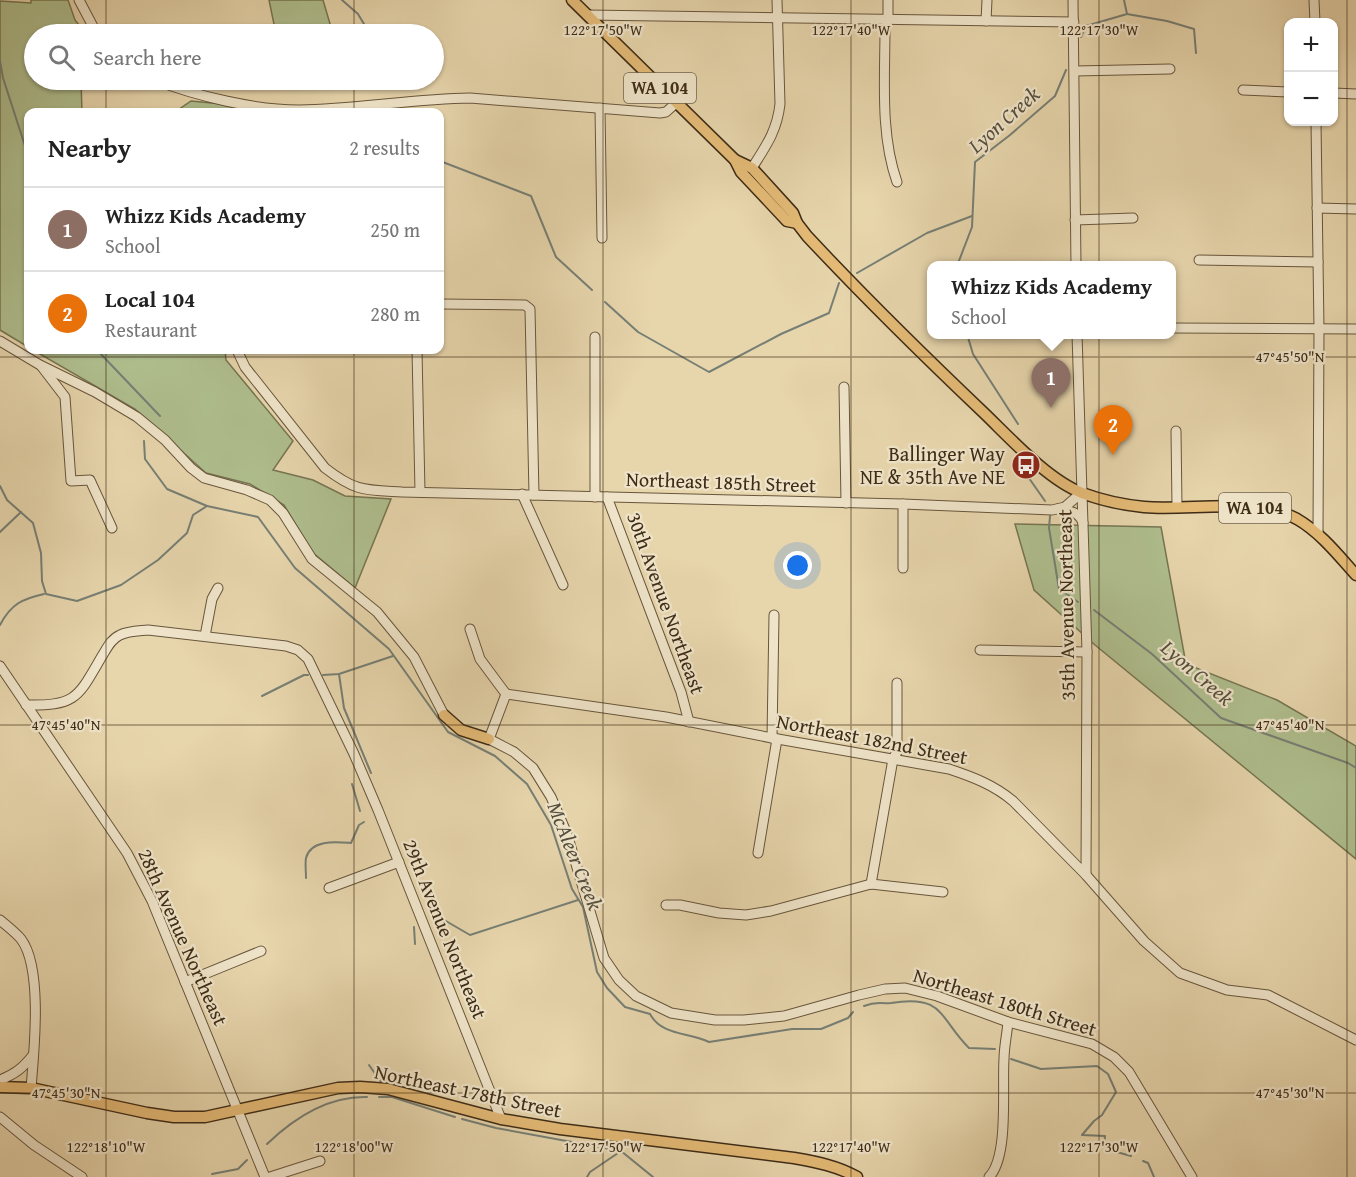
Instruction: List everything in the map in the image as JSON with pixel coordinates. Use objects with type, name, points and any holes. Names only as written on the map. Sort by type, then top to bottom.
[{"type":"main road","name":"WA 104","points":[[572,0],[735,160],[752,168],[793,213],[796,224]]},
{"type":"main road","name":"WA 104","points":[[735,160],[741,172],[787,221],[796,224],[912,345],[1023,451],[1055,477],[1081,493],[1144,507],[1249,508],[1276,511],[1296,519],[1318,533],[1356,575]]},
{"type":"main road","points":[[444,715],[461,730],[489,740]]},
{"type":"main road","name":"Northeast 178th Street","points":[[0,1087],[31,1088],[174,1117],[205,1116],[237,1111],[338,1088],[388,1089],[501,1119],[565,1130],[813,1161],[844,1170],[857,1177]]},
{"type":"street","points":[[79,0],[92,24]]},
{"type":"street","points":[[752,168],[772,136],[780,104],[777,0]]},
{"type":"street","points":[[888,0],[888,19],[885,28],[885,110],[889,152],[897,182]]},
{"type":"street","points":[[986,21],[987,0]]},
{"type":"street","points":[[1073,0],[1076,261]]},
{"type":"street","points":[[1314,0],[1315,18]]},
{"type":"street","points":[[587,15],[1074,22]]},
{"type":"street","points":[[1075,71],[1170,69]]},
{"type":"street","points":[[192,90],[266,108]]},
{"type":"street","points":[[1243,90],[1284,92]]},
{"type":"street","points":[[1338,93],[1356,94]]},
{"type":"street","points":[[328,108],[470,98],[660,113],[666,112],[675,103]]},
{"type":"street","points":[[236,102],[236,108]]},
{"type":"street","points":[[600,108],[602,237]]},
{"type":"street","points":[[1316,126],[1319,328],[1318,533]]},
{"type":"street","points":[[1317,208],[1356,208]]},
{"type":"street","points":[[1076,220],[1133,218]]},
{"type":"street","points":[[1199,260],[1318,262]]},
{"type":"street","points":[[444,304],[525,305],[530,309],[534,495]]},
{"type":"street","points":[[1176,328],[1356,328]]},
{"type":"street","points":[[595,337],[595,496]]},
{"type":"street","name":"35th Avenue Northeast","points":[[1077,339],[1087,652],[1086,875]]},
{"type":"street","points":[[0,341],[40,365],[95,392],[136,417],[204,478],[247,490],[270,501],[283,513],[312,560],[377,612],[414,657],[444,715]]},
{"type":"street","name":"Northeast 185th Street","points":[[239,354],[245,367],[325,468],[341,481],[355,488],[420,492],[1058,509]]},
{"type":"street","points":[[417,354],[420,492]]},
{"type":"street","points":[[40,365],[65,397],[71,481],[90,480],[112,528]]},
{"type":"street","points":[[844,387],[846,503]]},
{"type":"street","points":[[1176,431],[1177,507]]},
{"type":"street","points":[[1058,509],[1065,507],[1081,493]]},
{"type":"street","points":[[522,494],[563,585]]},
{"type":"street","name":"30th Avenue Northeast","points":[[607,497],[681,692],[689,722]]},
{"type":"street","points":[[903,504],[903,568]]},
{"type":"street","points":[[1058,509],[1074,512],[1080,516],[1084,525]]},
{"type":"street","points":[[206,636],[212,599],[218,588]]},
{"type":"street","points":[[758,853],[774,739],[774,615]]},
{"type":"street","points":[[470,629],[480,659],[506,694],[489,740]]},
{"type":"street","name":"29th Avenue Northeast","points":[[26,705],[51,705],[73,699],[82,691],[110,642],[120,635],[148,630],[286,646],[298,650],[308,659],[354,754],[501,1119]]},
{"type":"street","points":[[980,650],[1087,652]]},
{"type":"street","name":"28th Avenue Northeast","points":[[0,666],[127,853],[152,901],[265,1177]]},
{"type":"street","points":[[871,884],[893,759],[897,752],[897,683]]},
{"type":"street","name":"Northeast 182nd Street","points":[[506,694],[689,722],[949,769],[976,778],[1000,790],[1013,801],[1086,875],[1144,941],[1180,973],[1227,990],[1268,995],[1356,1040]]},
{"type":"street","name":"Northeast 180th Street","points":[[489,740],[514,752],[533,768],[551,797],[567,834],[604,958],[619,980],[636,996],[670,1013],[715,1020],[744,1020],[784,1016],[859,995],[905,988],[937,996],[1008,1022],[1092,1044],[1114,1058],[1129,1072],[1192,1177]]},
{"type":"street","points":[[329,888],[399,862]]},
{"type":"street","points":[[666,905],[746,915],[871,884],[943,892]]},
{"type":"street","points":[[0,920],[22,940],[29,956],[33,976],[36,1019],[31,1088]]},
{"type":"street","points":[[185,982],[261,951]]},
{"type":"street","points":[[989,1177],[997,1165],[1001,1150],[1004,1053],[1008,1022]]},
{"type":"street","points":[[0,1080],[14,1075],[34,1053]]},
{"type":"street","points":[[0,1117],[34,1145],[82,1177]]},
{"type":"street","points":[[270,1177],[320,1161]]},
{"type":"green space","points":[[31,0],[68,0],[78,24],[24,24],[24,90],[81,90],[82,108],[24,108],[24,345],[0,330],[0,1],[31,3]]},
{"type":"green space","points":[[269,0],[323,0],[330,24],[274,24]]},
{"type":"green space","points":[[191,101],[232,105],[232,108],[181,108]]},
{"type":"green space","points":[[40,354],[225,354],[226,360],[293,441],[273,470],[313,480],[345,496],[391,499],[355,588],[312,552],[284,505],[250,484],[206,473],[135,409]]},
{"type":"green space","points":[[1015,524],[1161,527],[1186,664],[1277,700],[1356,746],[1356,859],[1095,645],[1034,590]]},
{"type":"waterway","points":[[342,0],[358,14],[364,24]]},
{"type":"waterway","name":"Lyon Creek","points":[[1081,37],[1086,26],[1127,14],[1124,0]]},
{"type":"waterway","points":[[1127,14],[1167,21],[1194,29],[1196,53]]},
{"type":"waterway","name":"McAleer Creek","points":[[0,61],[3,78],[24,143]]},
{"type":"waterway","name":"Lyon Creek","points":[[959,261],[972,227],[975,162],[1055,96],[1066,70]]},
{"type":"waterway","points":[[444,163],[531,196],[556,257],[592,290]]},
{"type":"waterway","points":[[857,273],[927,233],[972,216]]},
{"type":"waterway","points":[[605,302],[638,332],[709,372],[781,334],[829,313],[839,283]]},
{"type":"waterway","name":"Lyon Creek","points":[[968,339],[973,354],[1018,424]]},
{"type":"waterway","name":"McAleer Creek","points":[[101,354],[160,416]]},
{"type":"waterway","name":"McAleer Creek","points":[[144,441],[145,459],[167,489],[207,506],[258,517],[295,568],[389,649],[448,732],[495,756],[527,784],[551,825],[572,889],[583,907],[597,972],[607,988],[625,1007],[650,1014],[655,1021],[668,1030],[709,1042],[792,1029],[821,1029],[848,1018],[853,1012]]},
{"type":"waterway","name":"Lyon Creek","points":[[1024,471],[1045,501]]},
{"type":"waterway","points":[[0,486],[7,500],[33,523],[41,553],[42,581],[46,594],[77,601],[121,585],[158,560],[187,533],[193,515],[207,506]]},
{"type":"waterway","points":[[0,532],[21,512]]},
{"type":"waterway","name":"Lyon Creek","points":[[1050,516],[1049,528],[1059,589],[1078,602]]},
{"type":"waterway","points":[[0,625],[13,607],[29,598],[44,594]]},
{"type":"waterway","name":"Lyon Creek","points":[[1094,610],[1152,654],[1221,718],[1348,763],[1356,768]]},
{"type":"waterway","points":[[323,675],[339,674],[393,656]]},
{"type":"waterway","points":[[339,674],[344,708],[371,773]]},
{"type":"waterway","points":[[262,696],[308,675]]},
{"type":"waterway","points":[[352,784],[360,811]]},
{"type":"waterway","points":[[306,878],[306,858],[313,848],[325,843],[351,843],[359,825],[364,822]]},
{"type":"waterway","points":[[439,917],[470,935],[578,900]]},
{"type":"waterway","points":[[414,927],[415,944]]},
{"type":"waterway","name":"McAleer Creek","points":[[864,1006],[908,1001],[931,1005],[939,1011],[969,1048],[995,1049]]},
{"type":"waterway","name":"McAleer Creek","points":[[1011,1059],[1041,1069],[1097,1066],[1108,1074],[1116,1092],[1102,1115],[1082,1135],[1105,1136],[1104,1145],[1113,1151],[1131,1156]]},
{"type":"waterway","points":[[369,1065],[381,1082]]},
{"type":"waterway","points":[[267,1144],[277,1134],[313,1110],[339,1100],[367,1097]]},
{"type":"waterway","points":[[379,1097],[392,1097],[455,1117]]},
{"type":"waterway","points":[[462,1119],[496,1128],[621,1151]]},
{"type":"waterway","points":[[587,1177],[590,1172],[621,1151],[653,1177]]},
{"type":"waterway","points":[[212,1174],[238,1169],[247,1160]]},
{"type":"waterway","name":"McAleer Creek","points":[[1143,1161],[1148,1163],[1154,1177]]},
{"type":"place","name":"Whizz Kids Academy","points":[[1051,408]]},
{"type":"place","name":"Local 104","points":[[1113,455]]},
{"type":"place","name":"Ballinger Way NE & 35th Ave NE","points":[[1026,465]]}]
